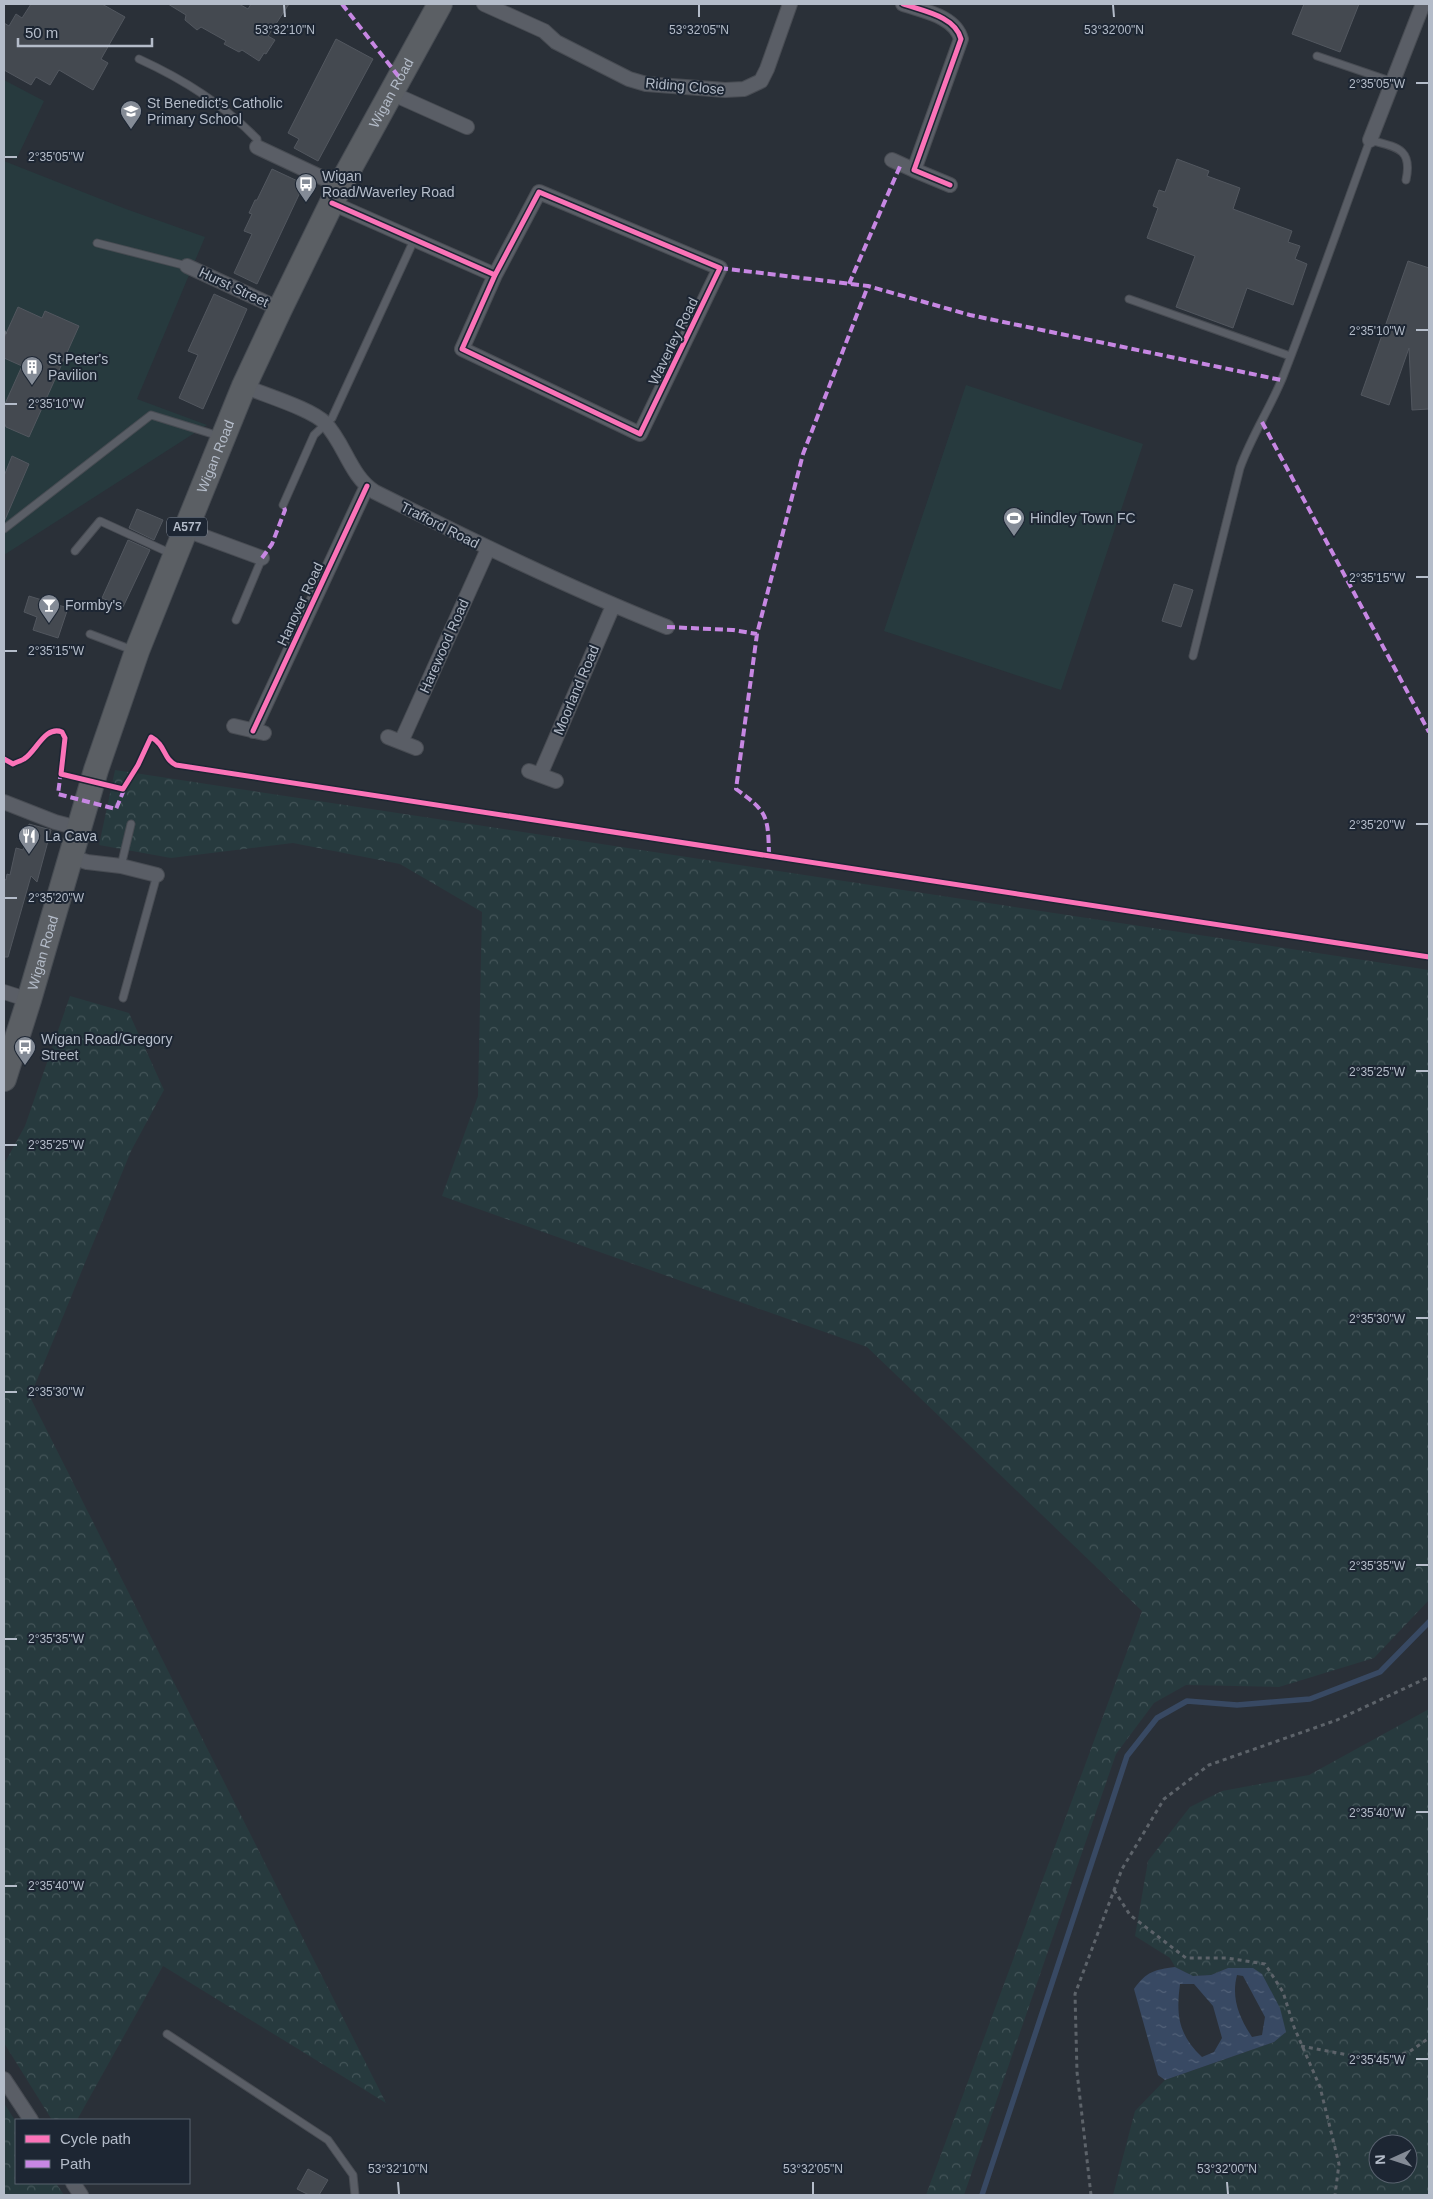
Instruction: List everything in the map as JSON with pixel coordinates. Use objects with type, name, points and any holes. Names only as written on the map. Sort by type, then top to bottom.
[{"type":"highway","name":"Wigan Road","points":[[4,1078],[29,1000],[96,770],[137,651],[244,386],[336,195],[440,4]]},
{"type":"street","name":"Riding Close","points":[[484,4],[544,31],[556,42],[629,79],[646,84],[725,90],[744,89],[761,81],[790,4]]},
{"type":"street","points":[[903,4],[953,24],[959,31],[961,40],[914,170]]},
{"type":"street","points":[[1370,140],[1394,83],[1423,4]]},
{"type":"street","points":[[391,93],[468,127]]},
{"type":"street","points":[[258,147],[414,240],[495,275]]},
{"type":"street","points":[[892,160],[950,185]]},
{"type":"street","name":"Waverley Road","points":[[539,192],[720,268],[640,434],[462,349],[495,275],[539,192]]},
{"type":"street","name":"Hurst Street","points":[[187,266],[280,308]]},
{"type":"street","name":"Trafford Road","points":[[244,386],[314,415],[326,424],[367,486],[488,549],[613,606],[667,627]]},
{"type":"street","name":"Hanover Road","points":[[234,726],[258,732],[367,486]]},
{"type":"street","points":[[186,530],[262,558]]},
{"type":"street","name":"Harewood Road","points":[[416,748],[394,740],[488,549]]},
{"type":"street","name":"Moorland Road","points":[[556,781],[534,773],[613,606]]},
{"type":"street","points":[[4,802],[55,822],[78,828]]},
{"type":"street","points":[[71,857],[87,862],[121,866],[156,875]]},
{"type":"street","points":[[4,992],[29,1000]]},
{"type":"street","points":[[4,2079],[30,2119]]},
{"type":"street","points":[[74,2184],[81,2195]]},
{"type":"lane","points":[[1317,56],[1394,83]]},
{"type":"lane","points":[[138,59],[172,74],[209,97],[243,124],[257,139],[258,147]]},
{"type":"lane","points":[[1193,656],[1240,468],[1248,444],[1262,422],[1290,356],[1370,140],[1398,148],[1406,154],[1409,166],[1406,180]]},
{"type":"lane","points":[[283,505],[314,435],[332,418],[414,240]]},
{"type":"lane","points":[[98,243],[187,266]]},
{"type":"lane","points":[[1129,299],[1290,356]]},
{"type":"lane","points":[[4,529],[151,415],[224,438]]},
{"type":"lane","points":[[75,551],[100,521],[175,556]]},
{"type":"lane","points":[[236,620],[262,558]]},
{"type":"lane","points":[[90,634],[137,651]]},
{"type":"lane","points":[[121,866],[131,824]]},
{"type":"lane","points":[[123,998],[156,875]]},
{"type":"lane","points":[[167,2034],[328,2140],[353,2175],[356,2195]]},
{"type":"path","points":[[1091,2195],[1077,2072],[1076,1994],[1122,1870],[1164,1799],[1209,1765],[1337,1720],[1429,1677]]},
{"type":"path","points":[[1114,1890],[1130,1915],[1186,1958],[1227,1958],[1266,1964],[1283,1992],[1301,2046],[1320,2086],[1339,2164],[1335,2195]]},
{"type":"path","points":[[1301,2046],[1380,2062],[1409,2052],[1429,2038]]},
{"type":"green space","points":[[4,80],[44,101],[16,160],[4,155]]},
{"type":"green space","points":[[4,161],[126,209],[205,237],[137,399],[207,425],[4,555]]},
{"type":"green space","name":"Hindley Town FC","points":[[966,385],[1143,444],[1061,690],[884,631]]},
{"type":"green space","points":[[115,770],[1429,970],[1429,1600],[1374,1658],[1279,1687],[1186,1685],[1154,1703],[1116,1754],[964,2195],[926,2195],[1142,1611],[867,1347],[442,1196],[478,1096],[482,912],[400,864],[293,843],[171,858],[99,845]]},
{"type":"green space","points":[[70,996],[129,1013],[164,1090],[131,1151],[30,1397],[386,2103],[163,1966],[78,2119],[51,2119],[4,2043],[4,1164],[25,1126]]},
{"type":"green space","points":[[1429,1709],[1429,2195],[1113,2195],[1135,2111],[1165,2080],[1274,2042],[1262,1974],[1228,1968],[1211,1975],[1193,1976],[1175,1967],[1170,1958],[1135,1936],[1148,1861],[1190,1807],[1222,1791],[1309,1775]]},
{"type":"green space","points":[[4,2103],[15,2120],[15,2184],[57,2184],[64,2195],[4,2195]]},
{"type":"water","points":[[1175,1967],[1193,1976],[1211,1975],[1228,1968],[1253,1968],[1262,1974],[1280,2008],[1286,2032],[1274,2042],[1165,2080],[1158,2075],[1134,1989],[1143,1978],[1152,1972]],"holes":[[[1237,1975],[1243,1976],[1265,2017],[1262,2035],[1252,2037],[1240,2015],[1235,1992]],[[1180,1984],[1194,1984],[1213,2006],[1222,2038],[1214,2052],[1202,2057],[1194,2049],[1180,2024],[1178,2005]]]},
{"type":"building","points":[[31,4],[102,4],[125,17],[101,59],[108,63],[93,90],[59,70],[50,85],[36,77],[31,85],[4,70],[4,23],[9,26],[16,14],[22,18]]},
{"type":"building","points":[[168,4],[239,4],[248,9],[251,4],[289,4],[268,36],[275,40],[259,61],[242,50],[239,52],[224,44],[226,41],[201,27],[197,30],[185,20],[186,15]]},
{"type":"building","points":[[1304,4],[1359,4],[1340,52],[1292,34]]},
{"type":"building","points":[[336,39],[373,59],[318,161],[294,148],[299,139],[288,133]]},
{"type":"building","points":[[1177,159],[1209,171],[1207,176],[1240,188],[1233,209],[1292,231],[1288,242],[1300,246],[1295,259],[1307,264],[1293,305],[1247,288],[1233,328],[1176,307],[1195,256],[1147,238],[1158,208],[1153,206],[1159,190],[1165,192]]},
{"type":"building","points":[[272,169],[304,184],[257,284],[234,273],[252,234],[244,231],[252,214],[249,213]]},
{"type":"building","points":[[1408,261],[1429,268],[1429,409],[1412,410],[1409,348],[1389,405],[1361,395]]},
{"type":"building","points":[[214,294],[247,309],[203,409],[179,398],[198,355],[188,351]]},
{"type":"building","name":"St Peter's Pavilion","points":[[18,307],[42,318],[45,311],[79,326],[29,437],[6,427],[4,422],[4,406],[22,366],[4,358],[4,338]]},
{"type":"building","points":[[12,456],[29,464],[4,522],[4,476]]},
{"type":"building","points":[[137,509],[163,520],[154,540],[129,528]]},
{"type":"building","points":[[128,540],[150,550],[123,607],[102,598]]},
{"type":"building","points":[[1174,584],[1193,590],[1181,627],[1162,621]]},
{"type":"building","name":"Formby's","points":[[29,596],[68,608],[58,638],[33,630],[37,617],[24,612]]},
{"type":"building","points":[[29,824],[51,830],[37,882],[31,876],[8,957],[4,957],[4,879],[6,880],[7,874],[10,875],[16,848],[23,850]]},
{"type":"building","points":[[308,2169],[328,2180],[319,2195],[309,2195],[297,2189]]},
{"type":"waterway","points":[[982,2195],[1127,1756],[1157,1718],[1187,1701],[1237,1705],[1310,1699],[1380,1672],[1429,1622]]},
{"type":"marked path","points":[[342,4],[399,77]]},
{"type":"marked path","points":[[849,284],[901,164]]},
{"type":"marked path","points":[[720,268],[868,286],[970,315],[1281,380]]},
{"type":"marked path","points":[[769,855],[767,823],[764,816],[755,804],[736,789],[757,634],[803,454],[868,286]]},
{"type":"marked path","points":[[1262,422],[1429,732]]},
{"type":"marked path","points":[[262,558],[272,544],[285,510],[283,505]]},
{"type":"marked path","points":[[667,627],[733,630],[757,634]]},
{"type":"marked path","points":[[61,771],[58,794],[116,809],[126,785]]},
{"type":"cycle path","points":[[903,4],[929,12],[945,20],[958,31],[961,39],[914,170],[950,185]]},
{"type":"cycle path","points":[[332,203],[495,275],[462,349],[640,434],[720,268],[539,192],[495,275]]},
{"type":"cycle path","points":[[253,731],[367,486]]},
{"type":"cycle path","points":[[4,759],[13,764],[28,756],[41,740],[51,732],[62,732],[65,738],[61,774],[123,789],[138,765],[151,737],[156,740],[169,759],[176,765],[1429,957]]},
{"type":"place","name":"St Benedict's Catholic Primary School","points":[[131,130]]},
{"type":"place","name":"Wigan Road/Waverley Road","points":[[306,203]]},
{"type":"place","name":"St Peter's Pavilion","points":[[32,386]]},
{"type":"place","name":"Hindley Town FC","points":[[1014,537]]},
{"type":"place","name":"Formby's","points":[[49,624]]},
{"type":"place","name":"La Cava","points":[[29,855]]},
{"type":"place","name":"Wigan Road/Gregory Street","points":[[25,1066]]}]
